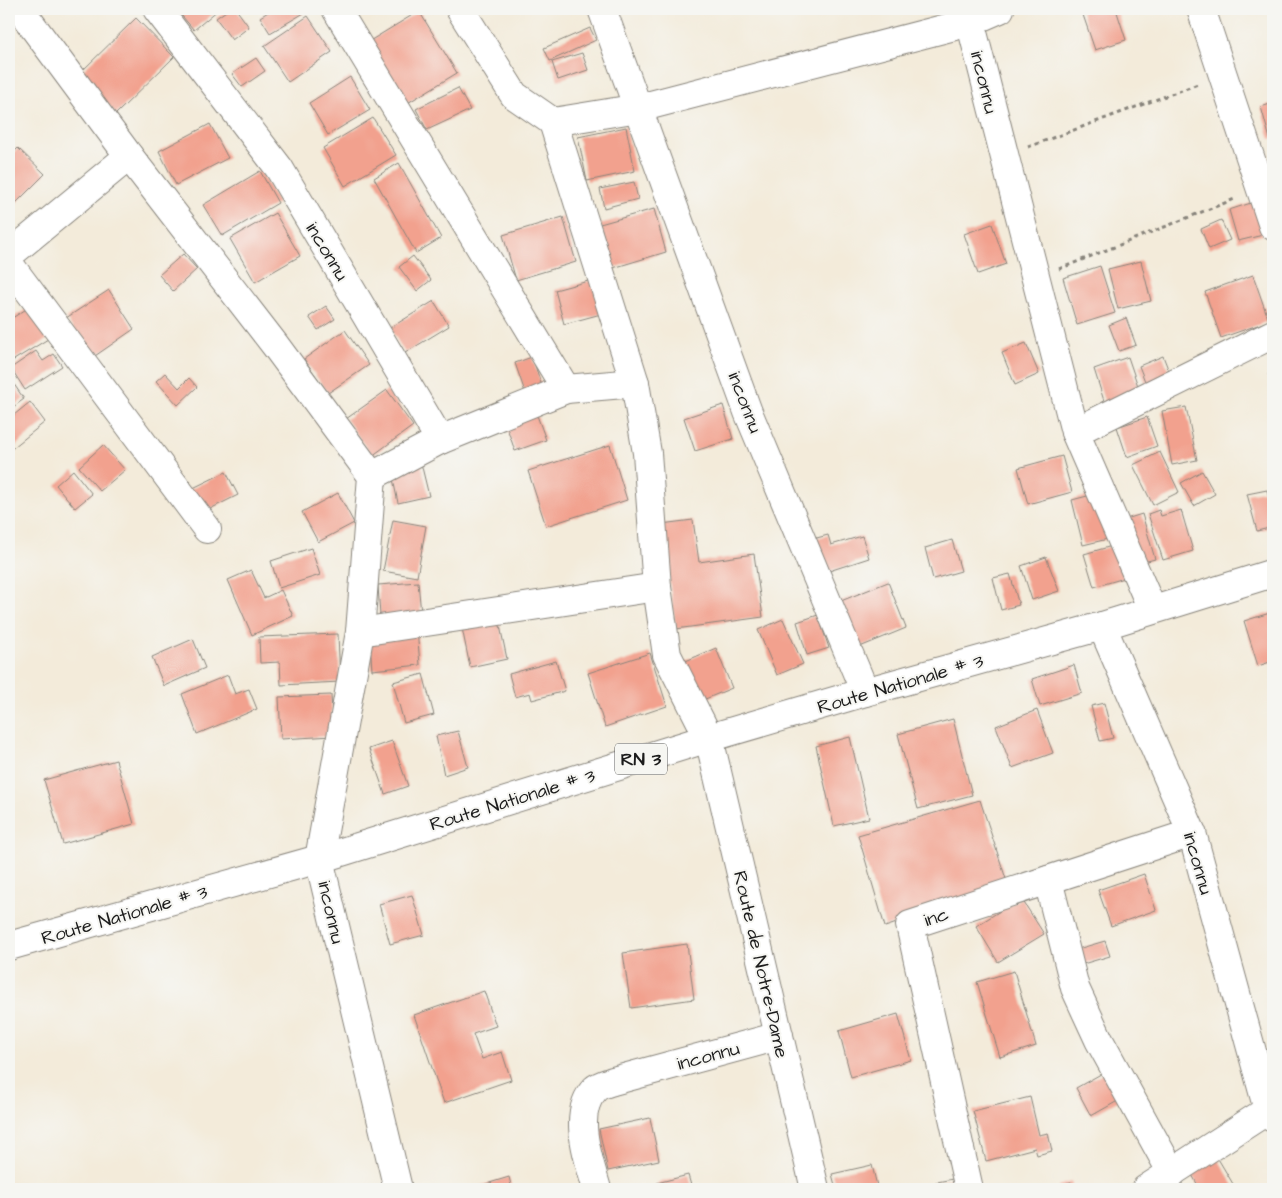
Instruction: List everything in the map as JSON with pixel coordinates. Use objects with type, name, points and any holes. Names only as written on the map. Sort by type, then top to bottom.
[{"type":"street","points":[[20,9],[372,476],[440,440],[566,389],[635,383]]},
{"type":"street","name":"inconnu","points":[[157,9],[279,168],[440,440]]},
{"type":"street","points":[[336,9],[566,389]]},
{"type":"street","points":[[460,9],[514,95],[553,122],[639,108],[968,15],[1000,9]]},
{"type":"street","name":"inconnu","points":[[602,9],[748,412],[865,692]]},
{"type":"street","points":[[1201,9],[1273,226]]},
{"type":"street","name":"inconnu","points":[[968,15],[1075,432],[1152,609]]},
{"type":"street","name":"Route de Notre-Dame","points":[[553,122],[635,383],[646,453],[657,588],[667,655],[709,738],[815,1189]]},
{"type":"street","points":[[9,255],[129,156]]},
{"type":"street","points":[[9,264],[207,529]]},
{"type":"street","points":[[1075,432],[1273,334]]},
{"type":"street","name":"inconnu","points":[[372,476],[360,632],[319,859],[398,1189]]},
{"type":"street","name":"Route Nationale # 3","points":[[9,946],[319,859],[709,738],[1102,626],[1273,573]]},
{"type":"street","points":[[360,632],[657,588]]},
{"type":"street","name":"inconnu","points":[[1102,626],[1192,833],[1272,1111],[1146,1189]]},
{"type":"street","name":"inc","points":[[969,1189],[910,925],[1192,833]]},
{"type":"street","points":[[1048,880],[1075,988],[1099,1040],[1172,1172]]},
{"type":"street","name":"inconnu","points":[[597,1189],[584,1141],[582,1117],[588,1100],[596,1088],[612,1081],[779,1036]]},
{"type":"path","points":[[1004,156],[1205,81]]},
{"type":"path","points":[[1035,278],[1245,195]]},
{"type":"building","points":[[176,9],[219,9],[194,30]]},
{"type":"building","points":[[229,9],[236,9],[249,27],[232,40],[216,18]]},
{"type":"building","points":[[273,9],[302,9],[304,13],[270,33],[260,17]]},
{"type":"building","points":[[1081,9],[1116,9],[1126,40],[1095,50]]},
{"type":"building","points":[[419,11],[457,73],[406,104],[368,42]]},
{"type":"building","points":[[308,16],[332,52],[288,82],[264,46]]},
{"type":"building","points":[[136,18],[174,57],[116,114],[78,75]]},
{"type":"building","points":[[590,28],[596,40],[550,61],[544,48]]},
{"type":"building","points":[[582,53],[588,70],[558,80],[552,62]]},
{"type":"building","points":[[256,58],[265,71],[242,87],[232,74]]},
{"type":"building","points":[[350,77],[370,110],[328,135],[309,103]]},
{"type":"building","points":[[458,88],[470,110],[427,130],[416,109]]},
{"type":"building","points":[[1273,103],[1273,138],[1270,139],[1261,107]]},
{"type":"building","points":[[373,118],[396,155],[345,186],[323,148]]},
{"type":"building","points":[[210,124],[228,158],[176,185],[159,151]]},
{"type":"building","points":[[626,127],[635,171],[587,181],[578,137]]},
{"type":"building","points":[[18,148],[45,174],[16,203],[9,196],[9,157]]},
{"type":"building","points":[[399,163],[441,238],[416,253],[374,178]]},
{"type":"building","points":[[260,171],[278,203],[222,236],[203,205]]},
{"type":"building","points":[[634,182],[638,199],[604,208],[600,189]]},
{"type":"building","points":[[1254,202],[1263,235],[1238,241],[1229,210]]},
{"type":"building","points":[[654,209],[666,252],[613,268],[600,224]]},
{"type":"building","points":[[275,213],[300,256],[255,282],[230,239]]},
{"type":"building","points":[[563,217],[576,262],[516,280],[503,235]]},
{"type":"building","points":[[1221,220],[1230,240],[1209,249],[1201,229]]},
{"type":"building","points":[[992,224],[1006,264],[978,274],[964,234]]},
{"type":"building","points":[[183,254],[197,269],[173,291],[159,275]]},
{"type":"building","points":[[413,256],[431,280],[417,291],[399,267]]},
{"type":"building","points":[[1141,261],[1151,301],[1118,309],[1108,269]]},
{"type":"building","points":[[1100,266],[1115,313],[1077,325],[1063,278]]},
{"type":"building","points":[[1253,275],[1269,321],[1221,338],[1205,292]]},
{"type":"building","points":[[592,280],[601,314],[564,324],[555,290]]},
{"type":"building","points":[[109,290],[134,329],[92,358],[66,318]]},
{"type":"building","points":[[434,301],[449,326],[405,353],[390,328]]},
{"type":"building","points":[[326,306],[335,319],[318,330],[309,317]]},
{"type":"building","points":[[28,308],[48,339],[9,363],[9,320]]},
{"type":"building","points":[[1126,318],[1136,345],[1119,351],[1109,325]]},
{"type":"building","points":[[345,330],[369,365],[328,393],[304,359]]},
{"type":"building","points":[[1026,343],[1039,374],[1015,385],[1002,353]]},
{"type":"building","points":[[36,351],[43,361],[54,354],[62,366],[25,390],[11,368]]},
{"type":"building","points":[[1163,356],[1172,379],[1148,389],[1139,366]]},
{"type":"building","points":[[532,357],[543,389],[526,395],[515,363]]},
{"type":"building","points":[[1128,357],[1140,392],[1105,404],[1094,369]]},
{"type":"building","points":[[1273,372],[1273,388],[1268,374]]},
{"type":"building","points":[[165,373],[179,388],[189,378],[197,387],[178,405],[156,381]]},
{"type":"building","points":[[9,377],[24,399],[9,410]]},
{"type":"building","points":[[387,390],[413,426],[372,456],[346,419]]},
{"type":"building","points":[[30,402],[45,422],[9,451],[9,419]]},
{"type":"building","points":[[723,405],[733,439],[695,451],[684,418]]},
{"type":"building","points":[[1186,407],[1197,460],[1172,465],[1162,411]]},
{"type":"building","points":[[535,410],[546,440],[515,451],[505,422]]},
{"type":"building","points":[[1147,417],[1157,446],[1127,457],[1117,427]]},
{"type":"building","points":[[103,445],[125,470],[100,491],[79,467]]},
{"type":"building","points":[[610,445],[627,500],[546,526],[528,471]]},
{"type":"building","points":[[1160,452],[1179,492],[1153,505],[1133,465]]},
{"type":"building","points":[[1062,456],[1072,492],[1028,504],[1018,468]]},
{"type":"building","points":[[421,463],[429,496],[398,503],[391,469]]},
{"type":"building","points":[[73,470],[92,494],[75,508],[56,485]]},
{"type":"building","points":[[1202,471],[1215,494],[1194,506],[1181,483]]},
{"type":"building","points":[[226,472],[238,495],[200,514],[189,490]]},
{"type":"building","points":[[1267,490],[1273,517],[1273,527],[1257,531],[1247,494]]},
{"type":"building","points":[[338,493],[354,523],[318,542],[302,512]]},
{"type":"building","points":[[1095,494],[1112,538],[1083,545],[1072,500]]},
{"type":"building","points":[[1159,510],[1161,516],[1181,510],[1193,551],[1163,560],[1148,514]]},
{"type":"building","points":[[1142,514],[1155,559],[1136,564],[1123,520]]},
{"type":"building","points":[[393,520],[426,526],[417,577],[383,571]]},
{"type":"building","points":[[693,520],[699,562],[754,554],[763,617],[676,629],[661,524]]},
{"type":"building","points":[[828,535],[831,545],[862,536],[869,558],[823,573],[813,539]]},
{"type":"building","points":[[952,540],[961,571],[933,579],[925,548]]},
{"type":"building","points":[[1119,544],[1128,577],[1094,587],[1084,554]]},
{"type":"building","points":[[311,548],[320,575],[279,588],[271,561]]},
{"type":"building","points":[[1046,557],[1059,591],[1032,600],[1021,566]]},
{"type":"building","points":[[251,570],[264,598],[281,590],[293,616],[252,635],[228,580]]},
{"type":"building","points":[[1010,574],[1019,605],[1001,610],[993,578]]},
{"type":"building","points":[[418,582],[421,613],[380,616],[378,585]]},
{"type":"building","points":[[888,582],[906,628],[855,649],[836,603]]},
{"type":"building","points":[[1273,612],[1273,661],[1258,666],[1244,621]]},
{"type":"building","points":[[818,615],[829,648],[807,655],[797,622]]},
{"type":"building","points":[[783,619],[803,664],[777,675],[758,630]]},
{"type":"building","points":[[499,621],[507,659],[470,667],[462,628]]},
{"type":"building","points":[[417,629],[420,665],[372,670],[370,642]]},
{"type":"building","points":[[338,634],[340,682],[281,685],[280,662],[260,663],[259,637]]},
{"type":"building","points":[[193,639],[205,668],[164,686],[152,657]]},
{"type":"building","points":[[716,648],[732,688],[698,702],[681,663]]},
{"type":"building","points":[[650,653],[667,706],[605,727],[588,673]]},
{"type":"building","points":[[556,661],[565,691],[532,700],[530,693],[515,697],[509,674]]},
{"type":"building","points":[[1074,665],[1082,693],[1040,706],[1032,679]]},
{"type":"building","points":[[423,674],[434,715],[404,723],[393,682]]},
{"type":"building","points":[[228,675],[235,694],[249,689],[257,709],[197,734],[182,694]]},
{"type":"building","points":[[331,695],[333,736],[281,739],[279,697]]},
{"type":"building","points":[[1104,703],[1113,738],[1100,741],[1091,706]]},
{"type":"building","points":[[1037,710],[1053,753],[1012,768],[996,726]]},
{"type":"building","points":[[953,719],[972,795],[918,809],[898,734]]},
{"type":"building","points":[[458,731],[468,767],[444,775],[436,736]]},
{"type":"building","points":[[850,737],[869,818],[834,826],[816,746]]},
{"type":"building","points":[[392,741],[408,786],[385,794],[369,749]]},
{"type":"building","points":[[116,760],[134,824],[63,844],[44,780]]},
{"type":"building","points":[[980,800],[1008,885],[885,927],[858,835]]},
{"type":"building","points":[[1144,874],[1156,910],[1111,926],[1098,890]]},
{"type":"building","points":[[412,895],[424,935],[390,944],[379,904]]},
{"type":"building","points":[[1021,898],[1044,934],[998,962],[976,926]]},
{"type":"building","points":[[1105,941],[1110,956],[1076,966],[1071,951]]},
{"type":"building","points":[[687,944],[694,999],[631,1008],[623,953]]},
{"type":"building","points":[[1014,971],[1036,1046],[1000,1057],[977,982]]},
{"type":"building","points":[[484,991],[496,1026],[473,1034],[482,1059],[502,1052],[511,1080],[444,1103],[414,1015]]},
{"type":"building","points":[[898,1014],[911,1060],[851,1077],[839,1031]]},
{"type":"building","points":[[1108,1070],[1123,1098],[1091,1116],[1076,1088]]},
{"type":"building","points":[[1030,1097],[1039,1135],[1048,1133],[1052,1151],[1037,1155],[1035,1148],[986,1161],[973,1111]]},
{"type":"building","points":[[650,1118],[659,1160],[608,1171],[599,1129]]},
{"type":"building","points":[[1217,1157],[1236,1189],[1200,1189],[1191,1173]]},
{"type":"building","points":[[872,1165],[877,1186],[863,1189],[836,1189],[832,1174]]},
{"type":"building","points":[[688,1175],[692,1189],[659,1189],[657,1183]]},
{"type":"building","points":[[509,1177],[512,1189],[470,1189]]},
{"type":"building","points":[[958,1178],[961,1189],[916,1189],[916,1186]]},
{"type":"building","points":[[1071,1182],[1073,1189],[1059,1189],[1058,1186]]},
{"type":"building","points":[[768,1185],[769,1189],[756,1189]]}]
